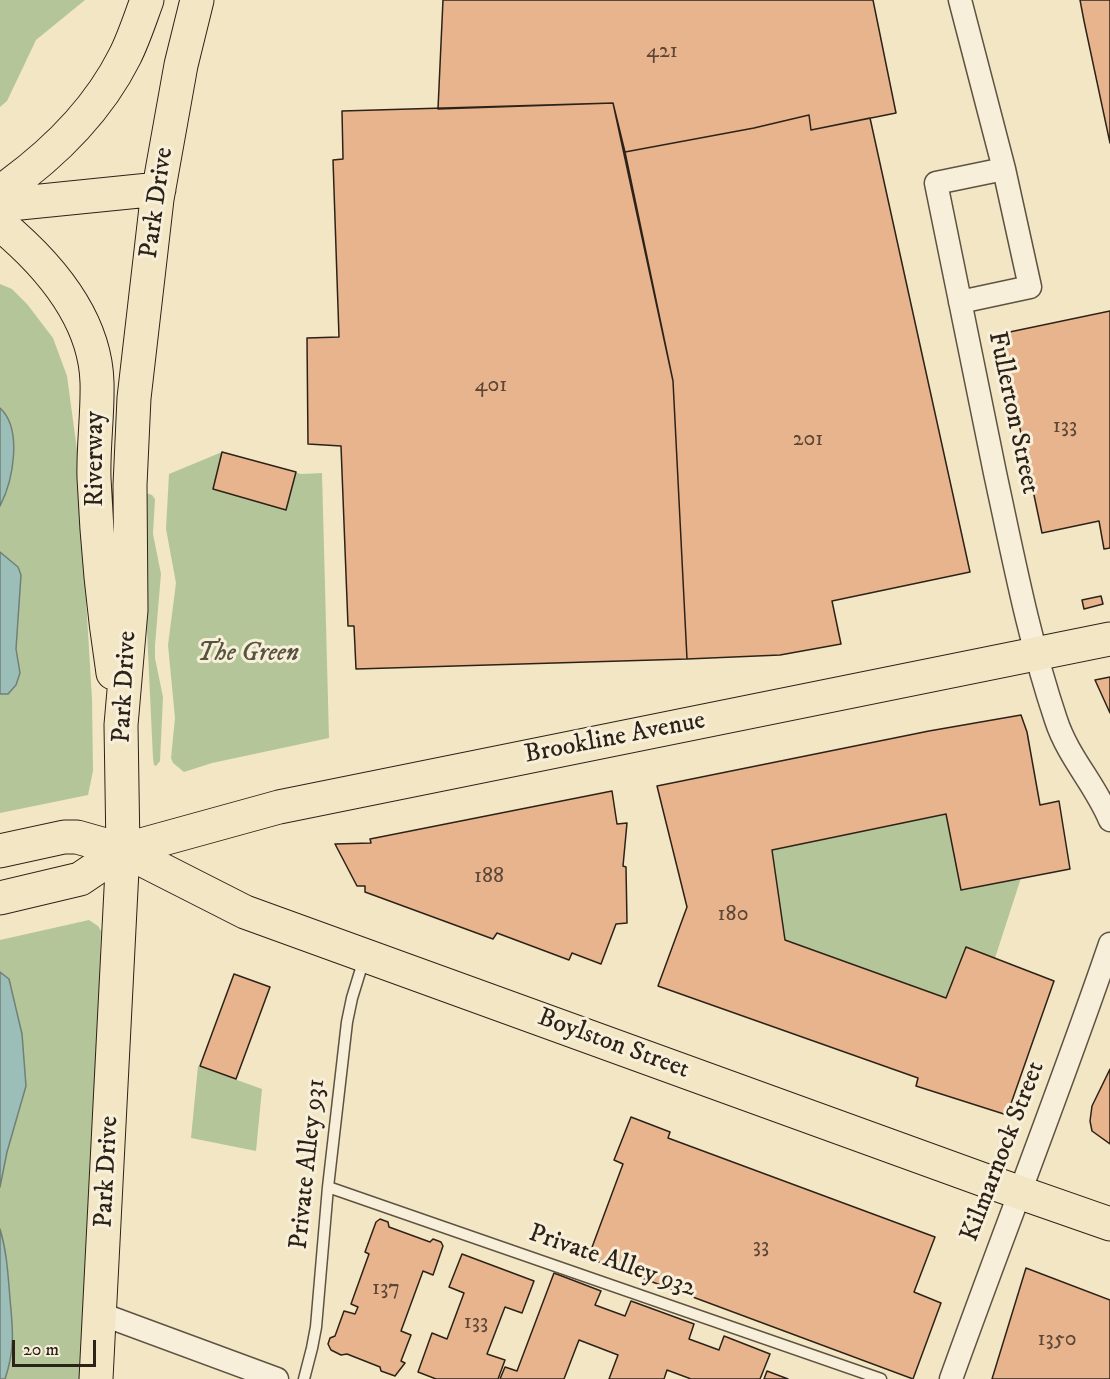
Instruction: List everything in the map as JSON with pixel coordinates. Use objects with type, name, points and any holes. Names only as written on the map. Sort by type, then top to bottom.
[{"type":"main road","points":[[0,192],[48,155],[89,111],[125,56],[147,0]]},
{"type":"main road","name":"Park Drive","points":[[96,1379],[123,849],[121,725],[130,610],[130,485],[134,398],[159,189],[181,65],[197,0]]},
{"type":"main road","points":[[0,205],[159,189]]},
{"type":"main road","name":"Riverway","points":[[0,224],[36,256],[60,286],[80,319],[93,355],[98,383],[94,474],[102,608],[121,725]]},
{"type":"main road","name":"Brookline Avenue","points":[[0,898],[80,879],[123,849],[279,807],[1110,639]]},
{"type":"main road","name":"Brookline Avenue","points":[[0,851],[64,837],[76,837],[123,849]]},
{"type":"main road","name":"Boylston Street","points":[[123,849],[245,912],[1110,1224]]},
{"type":"street","points":[[960,0],[1004,169],[1030,288],[960,302]]},
{"type":"street","name":"Fullerton Street","points":[[1004,169],[936,183],[1020,590],[1038,654]]},
{"type":"street","points":[[1038,654],[1064,742],[1097,792],[1110,820]]},
{"type":"street","name":"Kilmarnock Street","points":[[951,1379],[1110,944]]},
{"type":"street","points":[[100,1314],[277,1379]]},
{"type":"lane","name":"Private Alley 931","points":[[304,1379],[316,1327],[328,1187],[347,1022],[365,955]]},
{"type":"lane","name":"Private Alley 932","points":[[328,1187],[881,1379]]},
{"type":"green space","points":[[0,0],[85,0],[36,40],[7,101],[0,107]]},
{"type":"green space","points":[[0,284],[12,289],[27,304],[53,338],[67,376],[77,450],[92,699],[93,771],[88,795],[0,813]]},
{"type":"green space","name":"The Green","points":[[222,452],[301,474],[322,473],[329,738],[212,763],[184,772],[173,763],[171,758],[175,718],[168,645],[176,583],[166,529],[169,474]]},
{"type":"green space","points":[[146,493],[155,499],[153,534],[161,574],[155,658],[163,697],[160,761],[156,766],[153,758],[145,589]]},
{"type":"green space","points":[[946,814],[961,889],[1021,878],[995,958],[966,947],[946,998],[785,940],[772,850]]},
{"type":"green space","points":[[89,920],[101,931],[85,1379],[0,1379],[0,940]]},
{"type":"green space","points":[[198,1066],[262,1089],[256,1151],[191,1138]]},
{"type":"water","points":[[0,408],[12,429],[14,456],[9,483],[0,506]]},
{"type":"water","points":[[0,552],[18,567],[21,575],[16,649],[20,673],[16,685],[8,694],[0,694]]},
{"type":"water","points":[[0,972],[9,979],[22,1034],[26,1086],[7,1152],[0,1187]]},
{"type":"water","points":[[0,1229],[7,1264],[12,1330],[12,1349],[5,1379],[0,1379]]},
{"type":"building","points":[[443,0],[873,0],[896,113],[811,130],[809,115],[754,128],[625,152],[613,103],[438,109]]},
{"type":"building","points":[[1080,0],[1110,0],[1110,143],[1084,21]]},
{"type":"building","points":[[613,103],[673,381],[687,659],[356,669],[354,626],[348,626],[341,446],[308,444],[307,338],[339,337],[333,160],[343,159],[342,111]]},
{"type":"building","points":[[809,115],[811,130],[870,118],[970,572],[832,601],[841,644],[780,655],[687,659],[673,381],[625,152],[754,128]]},
{"type":"building","points":[[1110,311],[1110,548],[1104,549],[1099,521],[1042,533],[1000,334]]},
{"type":"building","points":[[222,452],[296,472],[286,510],[213,489]]},
{"type":"building","points":[[1101,596],[1103,604],[1084,609],[1082,600]]},
{"type":"building","points":[[1110,677],[1110,713],[1095,680]]},
{"type":"building","points":[[1021,715],[1027,732],[1040,805],[1059,801],[1070,869],[961,890],[946,814],[772,850],[785,940],[946,998],[966,947],[1054,981],[1007,1115],[916,1086],[918,1078],[658,986],[687,907],[657,786],[929,731]]},
{"type":"building","points":[[612,791],[617,824],[627,823],[623,866],[626,867],[627,923],[616,924],[601,964],[572,953],[569,960],[497,933],[493,939],[365,892],[365,886],[357,886],[335,844],[371,843],[370,839]]},
{"type":"building","points":[[234,974],[270,987],[236,1079],[200,1066]]},
{"type":"building","points":[[1110,1069],[1110,1144],[1092,1131],[1090,1121],[1092,1106]]},
{"type":"building","points":[[631,1117],[670,1132],[668,1138],[935,1237],[914,1292],[941,1303],[913,1379],[588,1258],[623,1164],[614,1160]]},
{"type":"building","points":[[380,1219],[388,1222],[389,1227],[430,1242],[433,1239],[441,1242],[443,1246],[433,1275],[423,1271],[401,1331],[411,1335],[401,1361],[405,1363],[395,1376],[381,1371],[380,1367],[347,1354],[341,1355],[331,1350],[328,1344],[330,1338],[335,1336],[344,1311],[355,1314],[358,1307],[351,1304],[369,1254],[365,1252],[376,1222]]},
{"type":"building","points":[[462,1254],[534,1281],[522,1313],[505,1307],[487,1354],[505,1360],[498,1379],[436,1379],[418,1372],[432,1333],[447,1339],[464,1293],[449,1287]]},
{"type":"building","points":[[1026,1268],[1110,1300],[1110,1379],[992,1379]]},
{"type":"building","points":[[554,1273],[601,1291],[595,1305],[625,1316],[631,1301],[694,1324],[689,1339],[719,1350],[724,1336],[770,1354],[760,1379],[691,1379],[667,1370],[664,1379],[609,1379],[618,1355],[579,1340],[564,1379],[500,1379],[505,1367],[517,1371]]},
{"type":"building","points":[[767,1371],[788,1379],[764,1379]]}]
